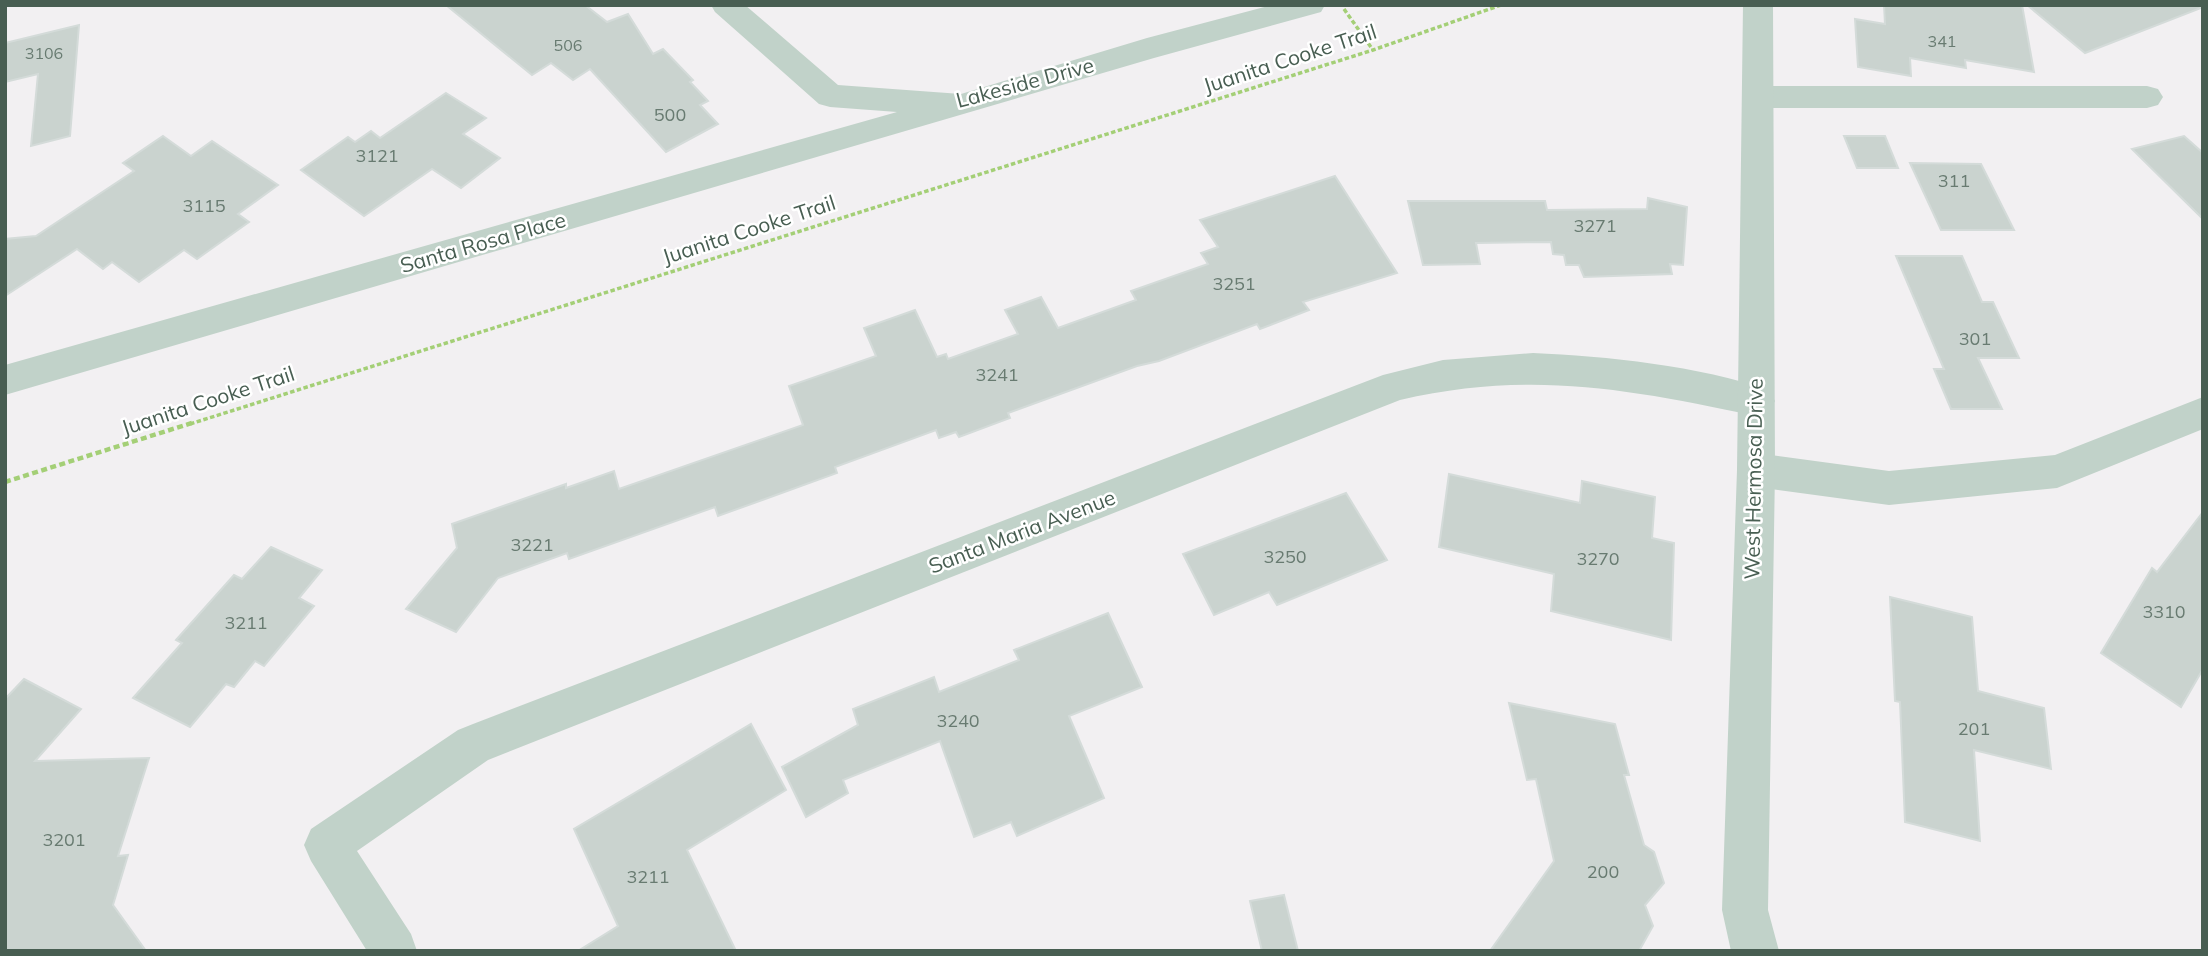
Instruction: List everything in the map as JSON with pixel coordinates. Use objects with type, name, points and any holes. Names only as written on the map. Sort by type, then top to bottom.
[{"type":"street","name":"Lakeside Drive","points":[[726,5],[830,96],[961,105],[1147,49],[1310,5]]},
{"type":"street","name":"West Hermosa Drive","points":[[1755,951],[1745,910],[1756,470],[1758,5]]},
{"type":"street","points":[[1758,97],[2147,97]]},
{"type":"street","name":"Santa Rosa Place","points":[[5,380],[961,105]]},
{"type":"street","name":"Santa Maria Avenue","points":[[394,951],[327,845],[473,745],[1396,386],[1463,372],[1535,367],[1632,375],[1756,401]]},
{"type":"street","points":[[1756,470],[1889,488],[2057,471],[2203,414]]},
{"type":"path","points":[[1342,5],[1373,50]]},
{"type":"path","name":"Juanita Cooke Trail","points":[[5,482],[1373,50],[1501,5]]},
{"type":"building","points":[[446,5],[585,5],[607,22],[628,14],[653,54],[663,49],[693,80],[690,82],[708,101],[700,105],[718,124],[666,152],[590,69],[573,80],[551,63],[532,75]]},
{"type":"building","points":[[1884,5],[2022,5],[2034,72],[1965,60],[1966,68],[1910,58],[1911,76],[1858,67],[1855,19],[1885,24]]},
{"type":"building","points":[[2027,5],[2200,5],[2201,8],[2085,53]]},
{"type":"building","points":[[79,25],[70,136],[31,146],[38,74],[5,82],[5,43]]},
{"type":"building","points":[[446,93],[486,118],[463,134],[500,158],[461,188],[432,169],[364,216],[301,170],[348,137],[355,142],[371,131],[380,138]]},
{"type":"building","points":[[163,136],[191,156],[212,141],[278,185],[238,214],[249,222],[197,259],[184,250],[139,282],[112,262],[103,269],[77,249],[5,296],[5,239],[36,236],[134,171],[123,163]]},
{"type":"building","points":[[1844,136],[1885,136],[1898,168],[1857,168]]},
{"type":"building","points":[[2184,136],[2203,153],[2203,219],[2132,149]]},
{"type":"building","points":[[1910,163],[1981,164],[2014,230],[1941,230]]},
{"type":"building","points":[[1335,176],[1397,273],[1303,302],[1309,310],[1260,329],[1257,324],[1159,361],[1137,366],[1008,413],[1010,418],[959,437],[956,432],[939,438],[936,430],[835,467],[837,473],[718,516],[715,507],[569,559],[567,553],[498,578],[456,632],[406,609],[457,548],[452,524],[566,484],[566,488],[614,471],[619,489],[803,425],[789,386],[876,356],[864,328],[915,310],[937,357],[946,354],[948,359],[1018,334],[1005,310],[1041,297],[1058,328],[1136,300],[1131,291],[1208,264],[1201,253],[1218,247],[1200,220]]},
{"type":"building","points":[[1648,198],[1687,207],[1683,265],[1670,264],[1672,274],[1584,277],[1579,265],[1566,265],[1564,255],[1553,254],[1551,242],[1476,243],[1480,264],[1423,265],[1408,201],[1545,201],[1547,210],[1647,209]]},
{"type":"building","points":[[1896,256],[1962,256],[1982,302],[1993,302],[2019,358],[1978,358],[2002,409],[1951,409],[1934,369],[1944,369]]},
{"type":"building","points":[[1449,474],[1580,503],[1582,481],[1655,497],[1652,538],[1674,543],[1671,640],[1551,611],[1554,574],[1439,547]]},
{"type":"building","points":[[1346,493],[1387,560],[1277,605],[1269,592],[1214,615],[1183,554]]},
{"type":"building","points":[[2203,512],[2203,669],[2181,707],[2101,653],[2152,568],[2157,572]]},
{"type":"building","points":[[271,547],[322,570],[299,598],[314,606],[264,666],[255,661],[234,687],[226,684],[190,727],[133,698],[182,643],[176,640],[234,575],[242,579]]},
{"type":"building","points":[[1890,597],[1972,617],[1978,691],[2044,708],[2051,769],[1974,750],[1980,841],[1905,822],[1900,702],[1895,701]]},
{"type":"building","points":[[1108,613],[1142,687],[1069,716],[1104,798],[1017,836],[1011,822],[974,837],[940,741],[843,780],[848,793],[806,817],[782,767],[858,725],[853,709],[934,677],[939,692],[1019,660],[1014,650]]},
{"type":"building","points":[[24,679],[81,709],[35,761],[149,758],[118,856],[128,855],[113,905],[146,951],[5,951],[5,699]]},
{"type":"building","points":[[1509,703],[1615,724],[1629,775],[1624,775],[1644,845],[1654,852],[1664,883],[1645,905],[1653,926],[1639,951],[1490,951],[1554,861],[1536,779],[1527,780]]},
{"type":"building","points":[[751,724],[786,790],[687,850],[736,951],[578,951],[618,926],[574,829]]},
{"type":"building","points":[[1284,895],[1298,951],[1262,951],[1250,901]]}]
